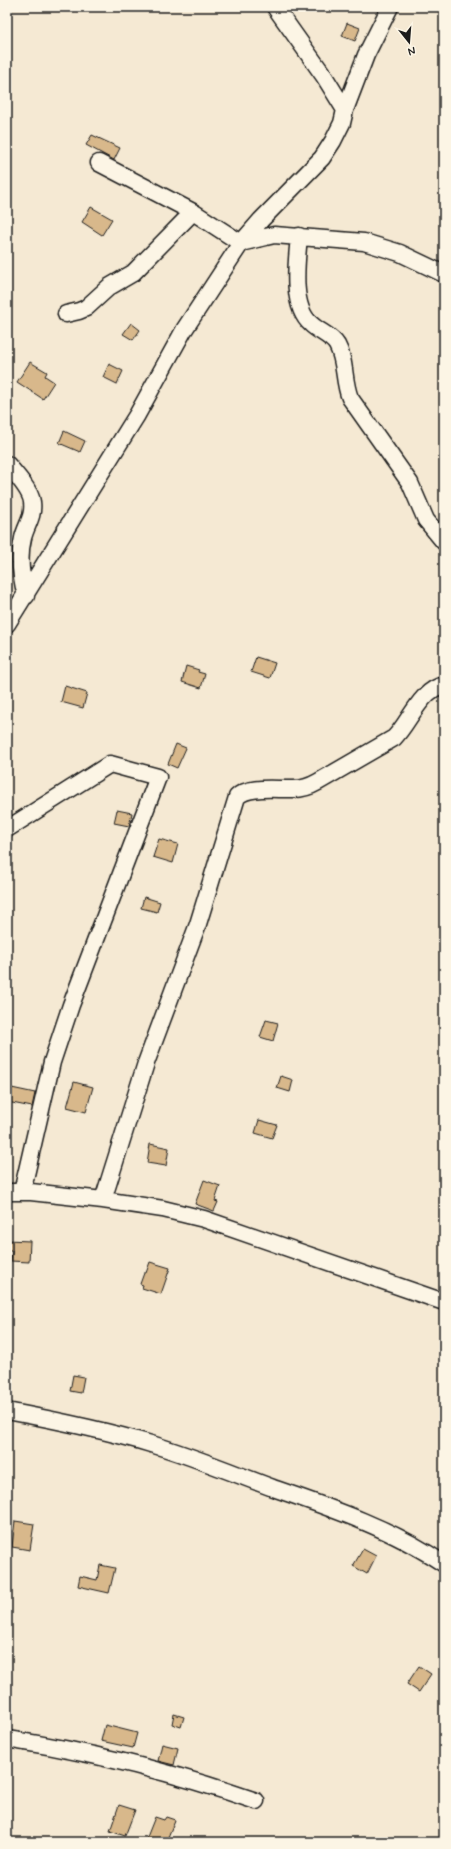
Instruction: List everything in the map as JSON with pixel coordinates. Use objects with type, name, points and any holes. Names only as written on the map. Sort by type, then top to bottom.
[{"type":"street","points":[[275,7],[324,76],[345,110]]},
{"type":"street","points":[[7,624],[26,596],[138,415],[184,330],[241,243],[261,220],[322,158],[342,123],[345,110],[366,55],[390,7]]},
{"type":"street","points":[[99,163],[193,212],[241,243],[274,235],[364,242],[400,253],[444,274]]},
{"type":"street","points":[[66,314],[86,308],[109,287],[133,273],[193,212]]},
{"type":"street","points":[[299,236],[295,286],[306,319],[310,324],[330,337],[337,345],[342,358],[346,389],[350,398],[410,483],[426,520],[444,542]]},
{"type":"street","points":[[7,464],[18,477],[32,501],[33,515],[23,536],[21,547],[20,563],[26,596]]},
{"type":"street","points":[[103,1200],[146,1063],[198,924],[237,797],[246,791],[296,789],[308,787],[318,782],[394,738],[402,730],[424,698],[432,690],[444,684]]},
{"type":"street","points":[[7,829],[110,764],[158,777],[64,1026],[14,1192],[103,1200],[163,1209],[204,1219],[444,1302]]},
{"type":"street","points":[[7,1410],[70,1423],[152,1444],[324,1506],[381,1530],[431,1555],[444,1564]]},
{"type":"street","points":[[7,1739],[43,1744],[150,1768],[214,1786],[256,1801]]},
{"type":"building","points":[[347,23],[360,28],[355,41],[342,36]]},
{"type":"building","points":[[92,135],[120,148],[114,160],[86,145]]},
{"type":"building","points":[[91,207],[112,219],[102,235],[82,222]]},
{"type":"building","points":[[131,323],[140,330],[133,340],[123,334]]},
{"type":"building","points":[[30,362],[47,372],[45,376],[54,382],[43,399],[17,382]]},
{"type":"building","points":[[109,364],[123,371],[117,384],[103,377]]},
{"type":"building","points":[[64,431],[85,441],[80,452],[59,443]]},
{"type":"building","points":[[256,657],[275,663],[270,678],[251,672]]},
{"type":"building","points":[[186,666],[199,670],[198,672],[205,674],[201,688],[182,682]]},
{"type":"building","points":[[65,686],[87,693],[83,708],[61,702]]},
{"type":"building","points":[[176,744],[186,748],[177,768],[168,764]]},
{"type":"building","points":[[117,810],[132,813],[129,826],[114,823]]},
{"type":"building","points":[[159,839],[178,844],[173,863],[153,857]]},
{"type":"building","points":[[144,897],[160,902],[157,912],[141,908]]},
{"type":"building","points":[[266,1020],[278,1023],[273,1041],[260,1037]]},
{"type":"building","points":[[281,1076],[293,1080],[290,1092],[277,1088]]},
{"type":"building","points":[[74,1082],[93,1087],[86,1112],[67,1107]]},
{"type":"building","points":[[7,1087],[35,1093],[32,1107],[7,1102]]},
{"type":"building","points":[[259,1120],[277,1125],[272,1138],[255,1133]]},
{"type":"building","points":[[150,1144],[169,1148],[166,1166],[147,1163]]},
{"type":"building","points":[[204,1180],[220,1186],[215,1201],[218,1202],[214,1211],[195,1204]]},
{"type":"building","points":[[7,1240],[30,1241],[29,1262],[11,1261],[12,1251],[7,1251]]},
{"type":"building","points":[[150,1262],[170,1268],[161,1294],[142,1288],[143,1285],[140,1284]]},
{"type":"building","points":[[73,1375],[84,1377],[81,1393],[70,1391]]},
{"type":"building","points":[[15,1521],[34,1524],[30,1550],[12,1547]]},
{"type":"building","points":[[363,1549],[376,1556],[367,1574],[353,1566]]},
{"type":"building","points":[[100,1565],[115,1568],[109,1593],[78,1586],[80,1576],[97,1580]]},
{"type":"building","points":[[419,1666],[431,1674],[419,1692],[407,1684]]},
{"type":"building","points":[[174,1714],[184,1717],[181,1727],[172,1724]]},
{"type":"building","points":[[105,1725],[137,1733],[133,1748],[101,1741]]},
{"type":"building","points":[[162,1744],[178,1748],[174,1765],[158,1761]]},
{"type":"building","points":[[119,1805],[135,1810],[125,1836],[110,1831]]},
{"type":"building","points":[[155,1817],[164,1820],[166,1817],[175,1820],[166,1842],[145,1842]]}]
